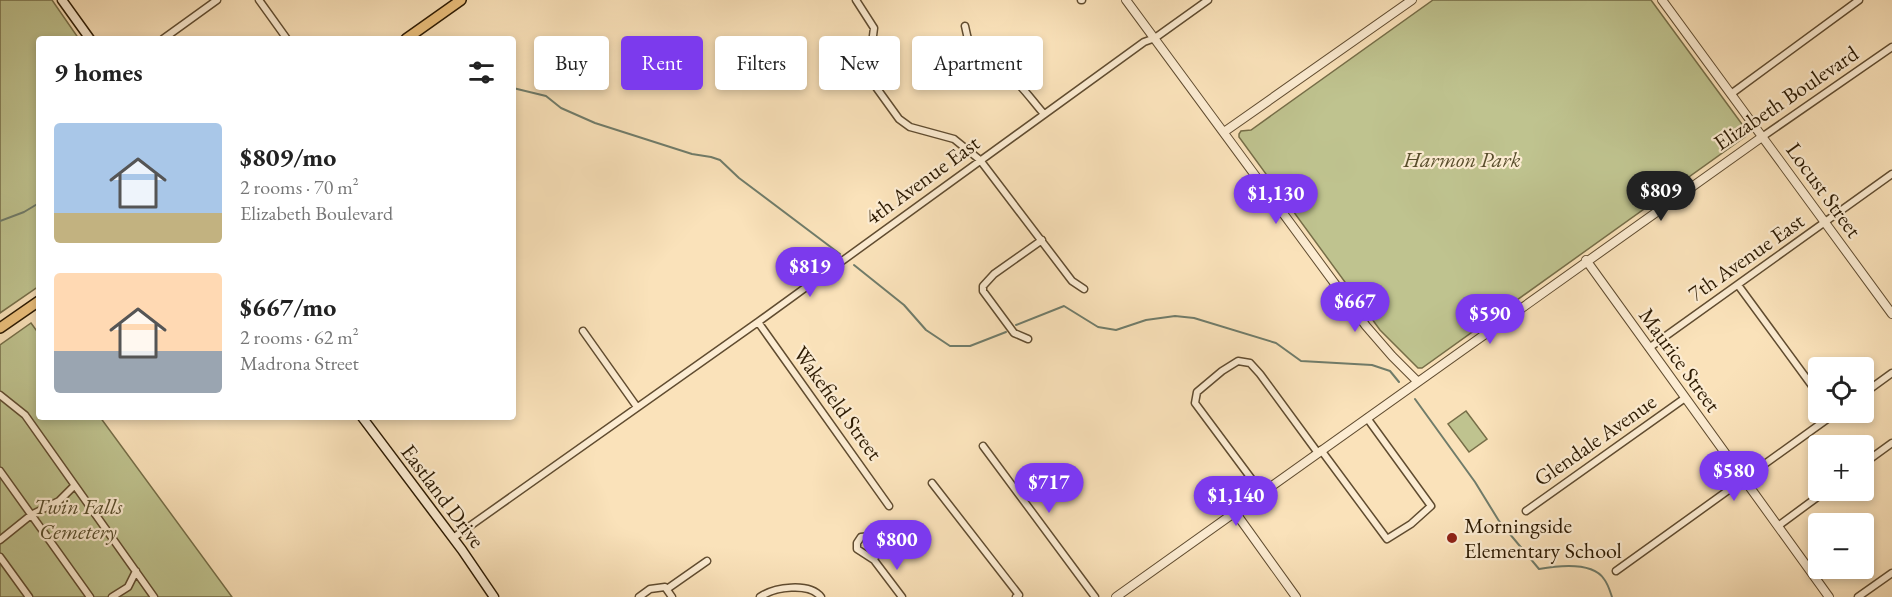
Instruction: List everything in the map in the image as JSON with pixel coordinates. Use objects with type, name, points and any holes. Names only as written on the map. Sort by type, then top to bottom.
[{"type":"main road","points":[[62,0],[88,36]]},
{"type":"main road","points":[[410,36],[461,0]]},
{"type":"main road","points":[[0,328],[36,303]]},
{"type":"main road","name":"Eastland Drive","points":[[364,420],[453,538],[494,597]]},
{"type":"street","points":[[167,36],[217,0]]},
{"type":"street","points":[[259,0],[285,36]]},
{"type":"street","points":[[856,0],[874,28],[870,59],[873,83],[899,119],[910,127],[954,139],[980,160],[1072,281],[1084,289]]},
{"type":"street","points":[[1126,0],[1366,326],[1418,382]]},
{"type":"street","name":"4th Avenue East","points":[[453,538],[758,322],[1144,42],[1155,38],[1209,0]]},
{"type":"street","points":[[1224,132],[1412,0]]},
{"type":"street","name":"Locust Street","points":[[1662,0],[1892,314]]},
{"type":"street","points":[[1731,94],[1859,0]]},
{"type":"street","points":[[965,26],[969,47],[975,56],[1012,78],[1044,114]]},
{"type":"street","name":"Elizabeth Boulevard","points":[[1116,597],[1586,260],[1892,47]]},
{"type":"street","name":"7th Avenue East","points":[[1649,348],[1892,174]]},
{"type":"street","points":[[1028,339],[1014,333],[983,291],[983,286],[994,274],[1042,240]]},
{"type":"street","name":"Maurice Street","points":[[1586,260],[1829,597]]},
{"type":"street","points":[[1737,285],[1808,381]]},
{"type":"street","name":"Wakefield Street","points":[[758,322],[889,506]]},
{"type":"street","points":[[583,331],[637,407]]},
{"type":"street","points":[[1262,493],[1195,403],[1197,392],[1222,371],[1238,361],[1250,363],[1387,538],[1411,524],[1431,506],[1367,418]]},
{"type":"street","points":[[1874,386],[1892,373]]},
{"type":"street","points":[[0,395],[25,415],[154,597]]},
{"type":"street","name":"Glendale Avenue","points":[[1526,511],[1685,398]]},
{"type":"street","points":[[1616,571],[1744,481],[1821,423]]},
{"type":"street","points":[[1874,456],[1892,443]]},
{"type":"street","points":[[983,446],[1095,597]]},
{"type":"street","points":[[0,471],[90,597]]},
{"type":"street","points":[[932,483],[1018,595],[1016,597]]},
{"type":"street","points":[[0,540],[31,515],[59,501],[74,486]]},
{"type":"street","points":[[1778,526],[1812,501]]},
{"type":"street","points":[[1234,512],[1296,597]]},
{"type":"street","points":[[0,556],[29,597]]},
{"type":"street","points":[[874,560],[902,597]]},
{"type":"street","points":[[667,589],[707,561]]},
{"type":"street","points":[[112,597],[128,587],[136,571]]},
{"type":"street","points":[[1858,597],[1892,573]]},
{"type":"street","points":[[639,597],[650,589],[665,587],[672,597]]},
{"type":"street","points":[[760,597],[768,591],[794,588],[809,589],[821,597]]},
{"type":"green space","points":[[0,0],[52,0],[77,36],[36,36],[36,288],[0,313]]},
{"type":"green space","name":"Harmon Park","points":[[1433,0],[1651,0],[1747,131],[1746,136],[1422,368],[1418,368],[1380,330],[1239,134],[1241,131],[1251,130]]},
{"type":"green space","name":"Twin Falls Cemetery","points":[[31,323],[36,330],[36,420],[102,420],[232,597],[0,597],[0,345]]},
{"type":"green space","points":[[1466,411],[1487,439],[1469,452],[1448,424]]},
{"type":"waterway","points":[[516,89],[546,96],[561,108],[595,123],[692,154],[720,160],[739,178],[840,254]]},
{"type":"waterway","points":[[0,221],[36,205]]},
{"type":"waterway","points":[[854,265],[904,305],[926,330],[950,346],[970,346],[1006,332]]},
{"type":"waterway","points":[[1016,325],[1064,306],[1098,327],[1116,330],[1146,320],[1175,316],[1194,318],[1276,343],[1301,361],[1372,365],[1390,371],[1399,382]]},
{"type":"waterway","points":[[1415,399],[1475,482],[1499,521],[1539,569],[1573,566],[1591,569],[1604,579],[1612,597]]},
{"type":"place","name":"Morningside Elementary School","points":[[1452,538]]}]
